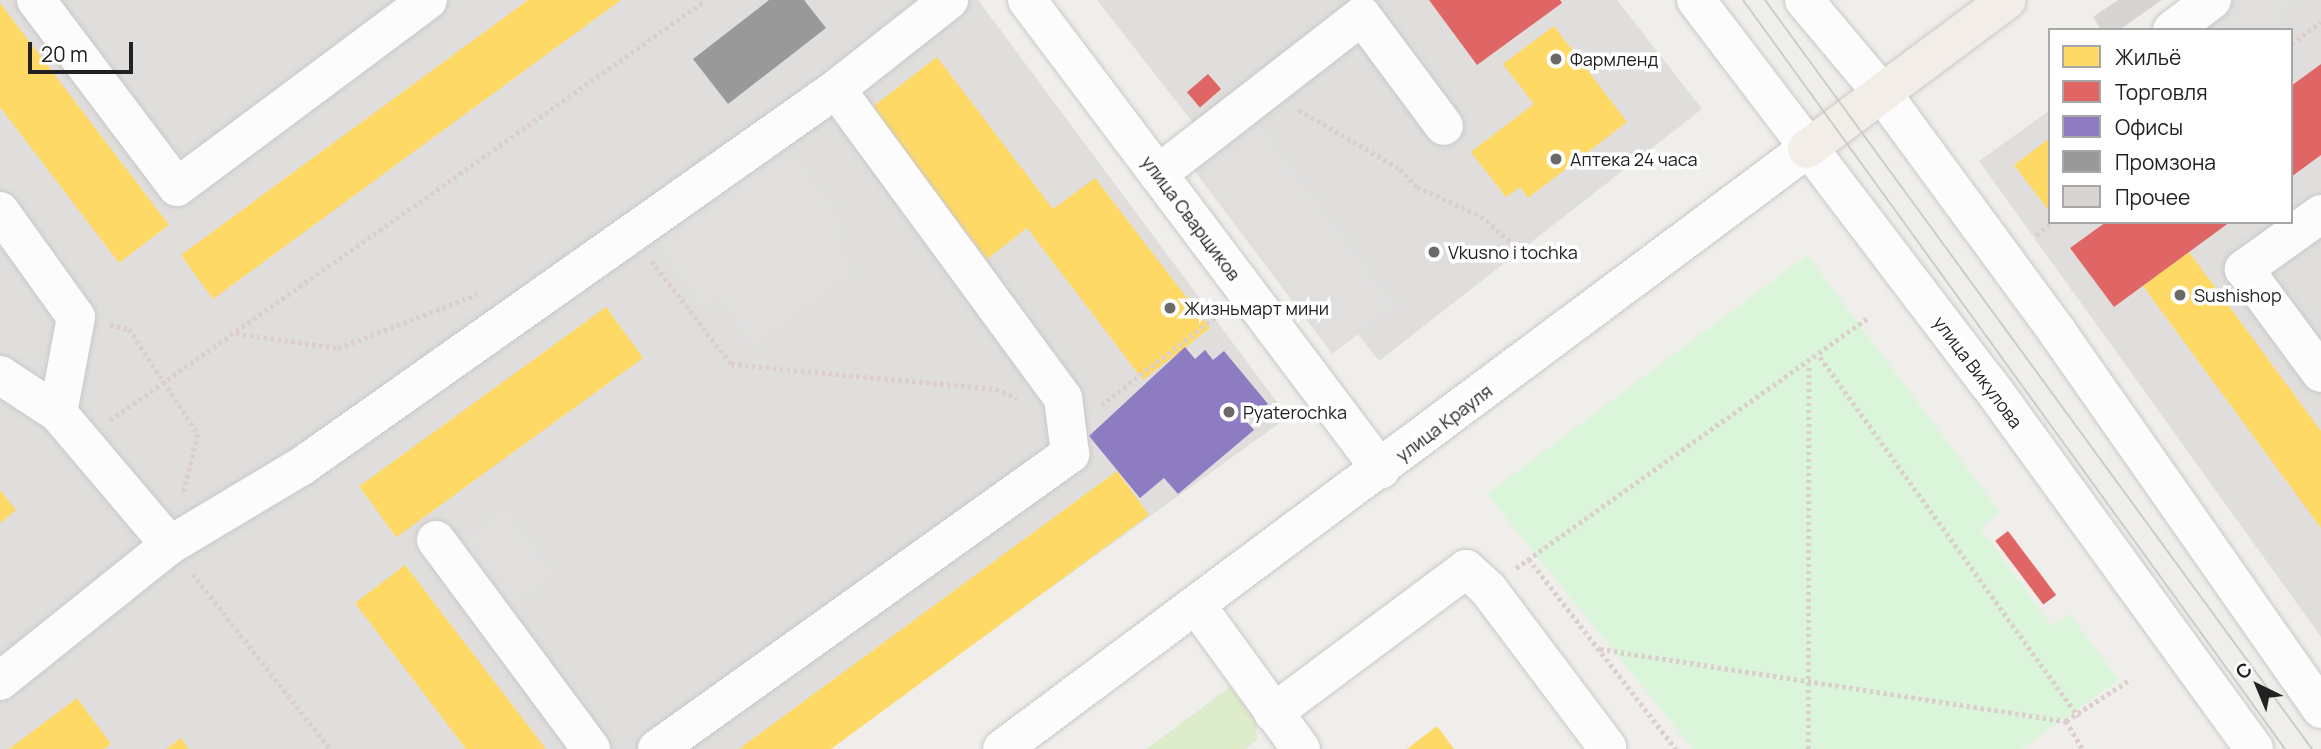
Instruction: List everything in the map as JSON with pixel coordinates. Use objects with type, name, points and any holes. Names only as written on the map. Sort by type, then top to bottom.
[{"type":"main road","name":"улица Крауля","points":[[1807,149],[2007,0]]},
{"type":"street","points":[[36,0],[177,187],[428,0]]},
{"type":"street","points":[[0,681],[170,545],[302,466],[836,89],[949,0]]},
{"type":"street","name":"улица Сварщиков","points":[[1027,0],[1381,470]]},
{"type":"street","name":"улица Викулова","points":[[1696,0],[1807,149],[1990,384],[2254,749]]},
{"type":"street","points":[[1804,0],[1882,93],[2321,709]]},
{"type":"street","points":[[2175,28],[2212,0]]},
{"type":"street","points":[[1158,174],[1362,16],[1444,126]]},
{"type":"street","points":[[657,749],[1069,454],[1063,398],[836,89]]},
{"type":"street","name":"улица Крауля","points":[[1002,749],[1381,470],[1807,149]]},
{"type":"street","points":[[0,212],[76,317],[58,413]]},
{"type":"street","points":[[2321,214],[2244,269],[2321,373]]},
{"type":"street","points":[[0,375],[58,413],[170,545]]},
{"type":"street","points":[[436,540],[591,749]]},
{"type":"street","points":[[1273,713],[1466,569],[1489,589],[1607,747]]},
{"type":"street","points":[[1197,606],[1301,749]]},
{"type":"path","points":[[81,442],[161,382],[235,333],[706,0]]},
{"type":"path","points":[[2293,43],[2321,22]]},
{"type":"path","points":[[1272,86],[1284,101],[1400,169],[1417,187],[1481,216],[1524,254]]},
{"type":"path","points":[[2036,235],[2050,224]]},
{"type":"path","points":[[630,234],[731,364],[996,389],[1077,424],[1225,309]]},
{"type":"path","points":[[235,333],[338,348],[489,288]]},
{"type":"path","points":[[1676,749],[1529,559],[1775,379],[1809,365],[1868,318]]},
{"type":"path","points":[[1819,357],[2078,717]]},
{"type":"path","points":[[1808,749],[1809,365]]},
{"type":"path","points":[[161,382],[198,435],[170,545],[330,749]]},
{"type":"path","points":[[1600,649],[2066,721],[2078,717],[2131,679]]},
{"type":"path","points":[[2066,721],[2084,749]]},
{"type":"shaded area","points":[[0,0],[978,0],[1288,417],[827,749],[0,749]]},
{"type":"shaded area","points":[[1097,0],[1617,0],[1702,109],[1379,361]]},
{"type":"shaded area","points":[[2204,0],[2321,0],[2321,637],[1979,161],[2048,111],[2048,224],[2293,224],[2293,28],[2165,28]]},
{"type":"shaded area","points":[[2212,0],[2294,0],[2276,12],[2285,28],[2175,28]]},
{"type":"shaded area","points":[[1255,120],[1395,306],[1332,354],[1192,168]]},
{"type":"shaded area","points":[[778,130],[838,215],[850,275],[754,347],[717,296],[701,307],[644,225]]},
{"type":"shaded area","points":[[505,509],[554,574],[495,618],[446,554]]},
{"type":"green space","points":[[1807,255],[2000,512],[1980,528],[2051,625],[2070,614],[2119,680],[2021,749],[1693,749],[1487,494]]},
{"type":"green space","points":[[1230,687],[1256,721],[1257,740],[1245,749],[1146,749]]},
{"type":"building: Жильё","points":[[528,0],[621,0],[213,299],[181,255]]},
{"type":"building: Жильё","points":[[0,3],[169,225],[119,263],[0,107]]},
{"type":"building: Жильё","points":[[1554,26],[1627,122],[1528,198],[1520,187],[1506,197],[1471,152],[1534,104],[1503,64]]},
{"type":"building: Жильё","points":[[937,57],[1053,209],[1095,178],[1210,328],[1143,380],[1027,228],[987,259],[871,108]]},
{"type":"building: Жильё","points":[[2048,140],[2048,209],[2014,165]]},
{"type":"building: Жильё","points":[[2189,252],[2321,431],[2321,528],[2143,286]]},
{"type":"building: Жильё","points":[[606,307],[643,358],[396,537],[359,486]]},
{"type":"building: Жильё","points":[[1117,471],[1149,515],[831,749],[739,749]]},
{"type":"building: Жильё","points":[[0,490],[16,510],[0,523]]},
{"type":"building: Жильё","points":[[405,565],[546,749],[466,749],[355,603]]},
{"type":"building: Жильё","points":[[77,698],[111,744],[104,749],[9,749]]},
{"type":"building: Жильё","points":[[1437,726],[1454,749],[1407,749]]},
{"type":"building: Жильё","points":[[181,738],[189,749],[166,749]]},
{"type":"building: Торговля","points":[[1429,0],[1560,0],[1562,3],[1477,65]]},
{"type":"building: Торговля","points":[[2321,64],[2321,155],[2293,176],[2293,85]]},
{"type":"building: Торговля","points":[[1208,74],[1221,89],[1200,107],[1187,92]]},
{"type":"building: Торговля","points":[[2103,224],[2227,224],[2114,307],[2070,248]]},
{"type":"building: Торговля","points":[[2008,531],[2056,595],[2043,605],[1995,541]]},
{"type":"building: Офисы","points":[[1185,347],[1195,359],[1205,350],[1213,360],[1224,351],[1268,404],[1246,421],[1254,430],[1178,494],[1164,478],[1140,498],[1089,436]]},
{"type":"building: Промзона","points":[[769,0],[804,0],[826,28],[728,104],[693,59]]},
{"type":"building: Прочее","points":[[2118,0],[2162,0],[2122,28],[2100,28],[2093,17]]},
{"type":"tram line","points":[[1743,0],[2285,749]]},
{"type":"tram line","points":[[1765,0],[2312,749]]},
{"type":"place","name":"Фармленд","points":[[1556,59]]},
{"type":"place","name":"Аптека 24 часа","points":[[1556,159]]},
{"type":"place","name":"Vkusno i tochka","points":[[1434,252]]},
{"type":"place","name":"Sushishop","points":[[2180,295]]},
{"type":"place","name":"Жизньмарт мини","points":[[1170,308]]},
{"type":"place","name":"Pyaterochka","points":[[1229,412]]}]
